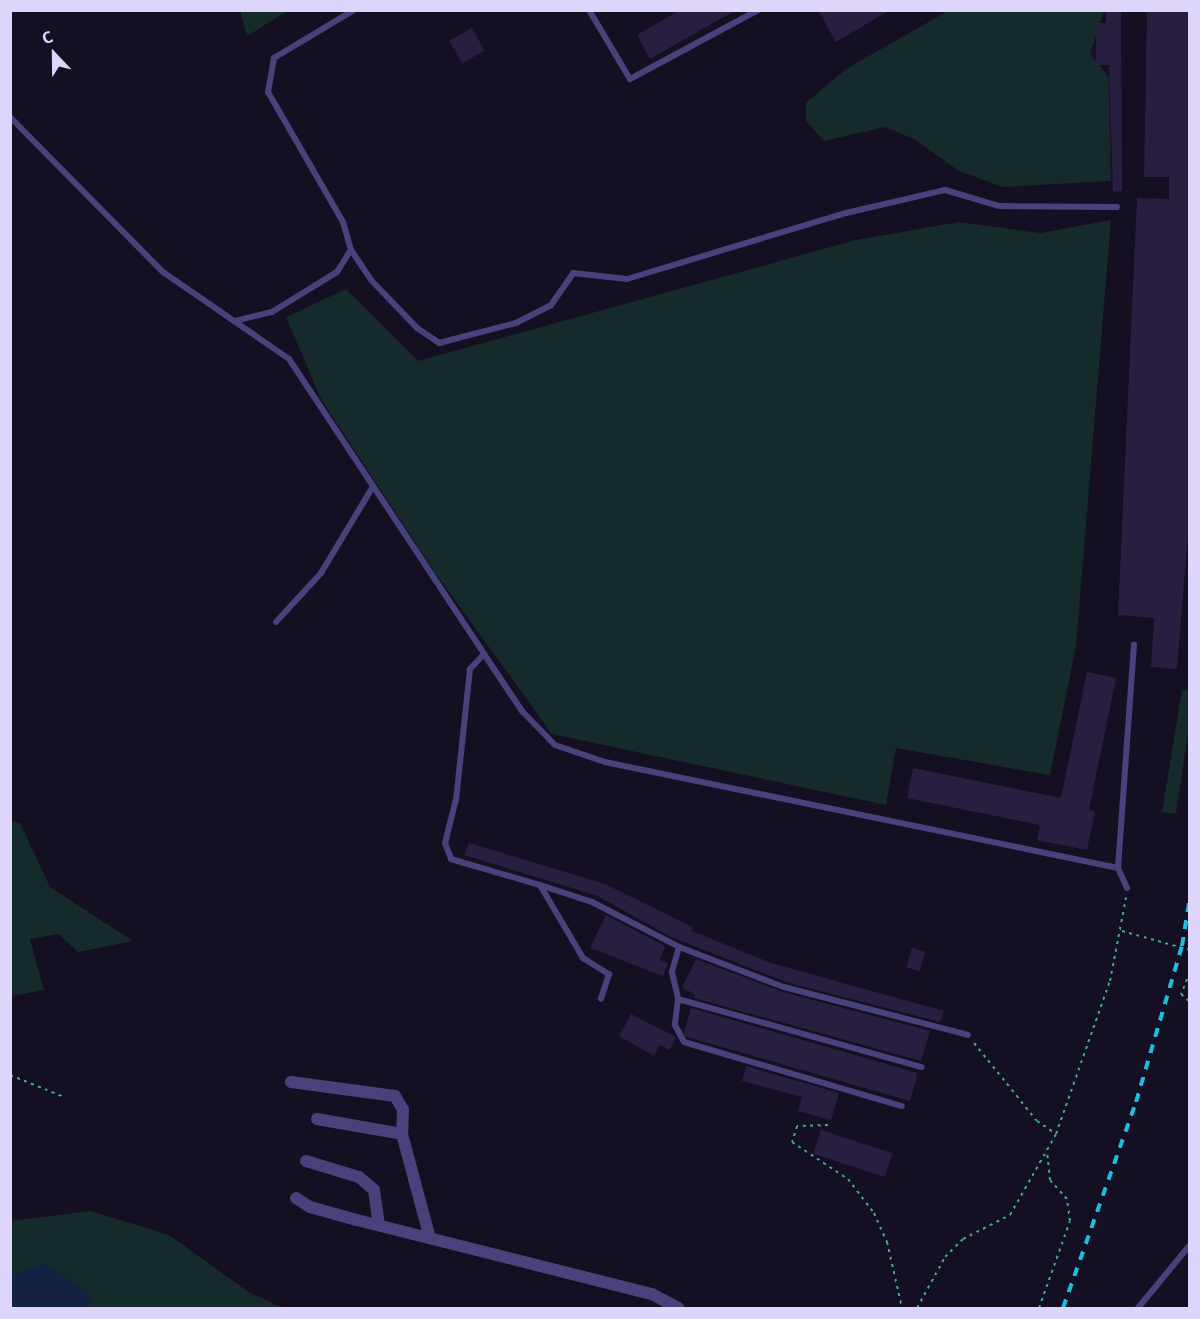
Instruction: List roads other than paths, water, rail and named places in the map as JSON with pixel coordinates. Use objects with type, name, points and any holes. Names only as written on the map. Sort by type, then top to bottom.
[{"type":"street","points":[[291,1082],[379,1090],[395,1096],[403,1110],[402,1134],[429,1235]]},
{"type":"street","points":[[317,1119],[402,1134]]},
{"type":"street","points":[[306,1161],[359,1177],[374,1191],[379,1224]]},
{"type":"street","points":[[296,1198],[310,1207],[429,1235],[652,1294],[678,1308]]},
{"type":"lane","points":[[354,10],[274,58],[268,92],[344,222],[351,250],[372,281],[417,328],[439,343],[516,323],[551,305],[573,273],[627,279],[846,213],[945,190],[999,206],[1117,207]]},
{"type":"lane","points":[[589,10],[630,79],[758,10]]},
{"type":"lane","points":[[10,117],[164,272],[289,359],[372,488],[522,711],[555,744],[605,762],[1118,868]]},
{"type":"lane","points":[[235,321],[272,312],[300,295],[337,272],[351,250]]},
{"type":"lane","points":[[276,622],[321,573],[372,488]]},
{"type":"lane","points":[[1127,888],[1118,868],[1134,645]]},
{"type":"lane","points":[[484,654],[470,669],[456,799],[446,843],[450,859],[592,902],[679,947],[784,987],[968,1035]]},
{"type":"lane","points":[[540,885],[583,958],[609,974],[601,999]]},
{"type":"lane","points":[[679,947],[672,972],[678,999],[675,1025],[684,1042],[902,1106]]},
{"type":"lane","points":[[678,999],[922,1067]]},
{"type":"lane","points":[[1138,1308],[1190,1245]]},
{"type":"water","points":[[44,1263],[91,1295],[87,1308],[11,1308],[11,1276]]},
{"type":"railway","points":[[1063,1308],[1136,1102],[1182,946],[1190,897]]}]
